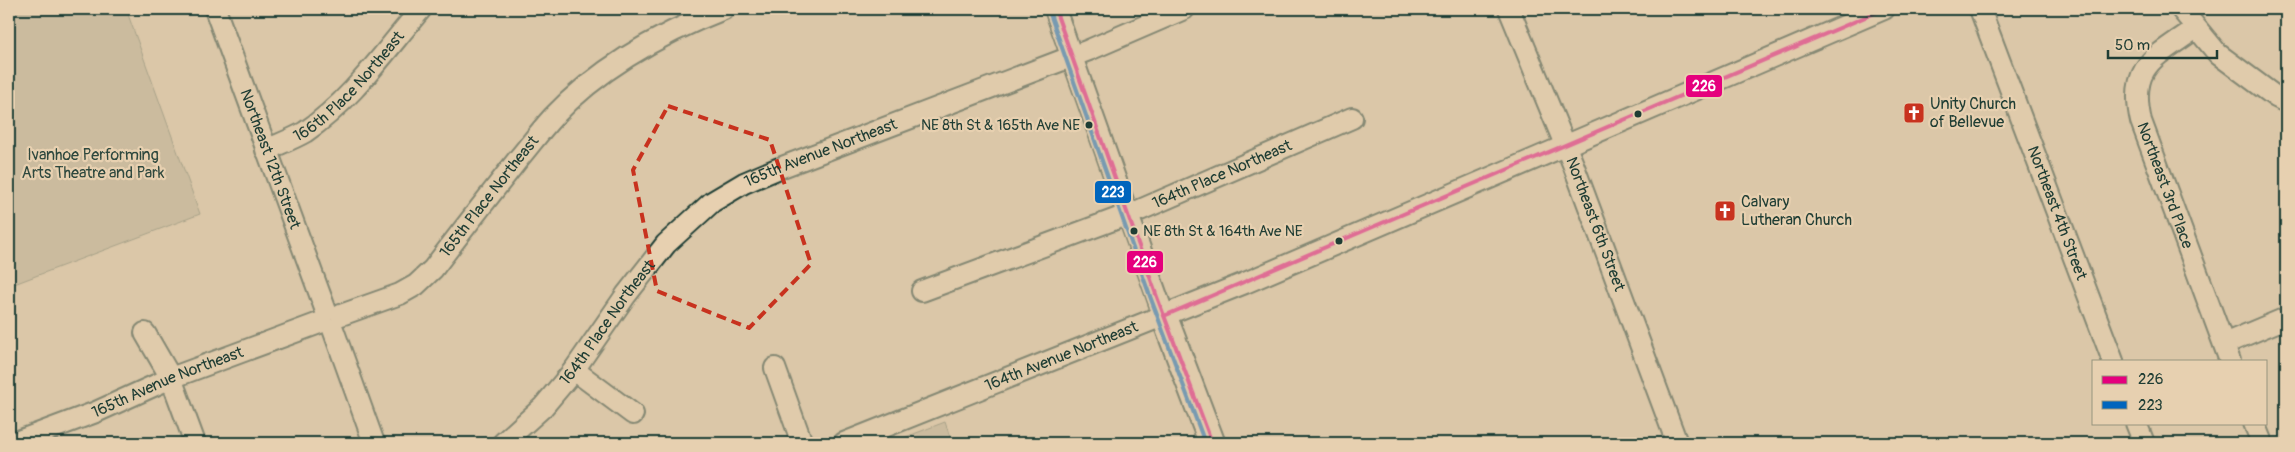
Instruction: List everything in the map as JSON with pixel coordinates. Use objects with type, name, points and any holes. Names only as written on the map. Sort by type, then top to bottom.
[{"type":"main road","points":[[1164,316],[1212,443]]},
{"type":"street","name":"Northeast 12th Street","points":[[215,9],[374,443]]},
{"type":"street","name":"166th Place Northeast","points":[[266,150],[303,133],[328,114],[352,91],[421,9]]},
{"type":"street","name":"165th Place Northeast","points":[[330,319],[400,294],[416,285],[432,269],[553,117],[591,84],[658,38],[694,20],[724,9]]},
{"type":"street","points":[[1055,9],[1164,316]]},
{"type":"street","name":"165th Avenue Northeast","points":[[712,202],[744,184],[777,170],[1071,57],[1184,9]]},
{"type":"street","name":"Northeast 6th Street","points":[[1509,9],[1566,146],[1677,443]]},
{"type":"street","name":"164th Avenue Northeast","points":[[844,443],[1164,316],[1884,9]]},
{"type":"street","name":"Northeast 4th Street","points":[[1980,9],[2113,360]]},
{"type":"street","points":[[2181,9],[2218,54],[2276,97],[2286,102]]},
{"type":"street","name":"Northeast 3rd Place","points":[[2196,28],[2148,62],[2140,77],[2136,102],[2141,121],[2227,352]]},
{"type":"street","name":"164th Place Northeast","points":[[922,291],[1127,214],[1352,118]]},
{"type":"street","name":"164th Place Northeast","points":[[503,443],[542,407],[574,370],[626,295],[666,244],[712,202]]},
{"type":"street","points":[[2227,352],[2286,318]]},
{"type":"street","name":"165th Avenue Northeast","points":[[13,443],[96,412],[171,378],[330,319]]},
{"type":"street","points":[[145,333],[171,378],[195,443]]},
{"type":"street","points":[[775,368],[802,443]]},
{"type":"street","points":[[574,370],[633,414]]},
{"type":"street","points":[[2136,424],[2144,443]]},
{"type":"street","points":[[2254,424],[2262,443]]},
{"type":"highlighted area","points":[[668,106],[770,140],[811,264],[749,328],[657,291],[633,170]]},
{"type":"green space","name":"Ivanhoe Performing Arts Theatre and Park","points":[[9,9],[126,9],[200,214],[9,286]]},
{"type":"green space","points":[[945,422],[952,443],[890,443]]},
{"type":"transit line","name":"226","points":[[1055,9],[1157,297],[1212,443]]},
{"type":"transit line","name":"226","points":[[1164,316],[1884,9]]},
{"type":"transit line","name":"223","points":[[1049,11],[1151,299],[1205,443]]},
{"type":"place","name":"Unity Church of Bellevue","points":[[1914,113]]},
{"type":"place","name":"NE 8th St & 165th Ave NE","points":[[1089,125]]},
{"type":"place","name":"Calvary Lutheran Church","points":[[1725,211]]},
{"type":"place","name":"NE 8th St & 164th Ave NE","points":[[1134,231]]}]
